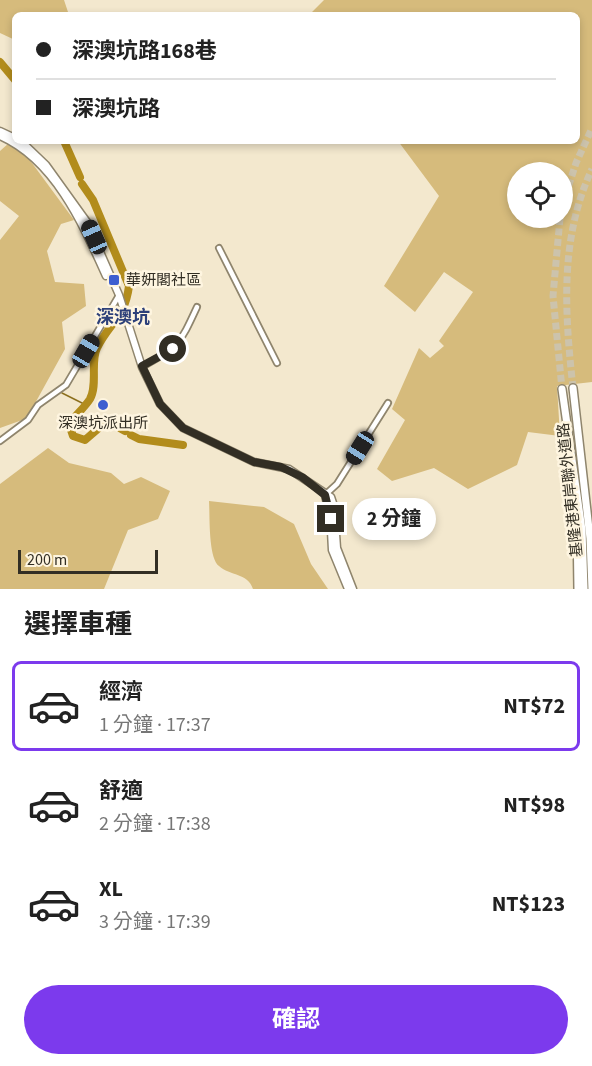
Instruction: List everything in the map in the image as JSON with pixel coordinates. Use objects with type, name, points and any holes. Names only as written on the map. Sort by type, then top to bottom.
[{"type":"highway","name":"基隆港東岸聯外道路","points":[[573,388],[584,479],[592,589]]},
{"type":"highway","name":"基隆港東岸聯外道路","points":[[562,389],[584,558],[584,589]]},
{"type":"highway","points":[[584,479],[592,514]]},
{"type":"highway","points":[[578,505],[578,589]]},
{"type":"main road","points":[[14,144],[31,154],[61,192],[83,225],[119,299]]},
{"type":"main road","points":[[24,144],[46,165],[81,212],[124,310],[142,366],[160,404],[183,428],[254,462],[289,469],[331,497],[334,506],[337,548],[353,589]]},
{"type":"main road","points":[[325,495],[331,519],[332,550],[348,589]]},
{"type":"street","points":[[219,248],[277,363]]},
{"type":"street","points":[[0,441],[28,420],[38,405],[66,385],[119,299]]},
{"type":"street","points":[[142,366],[173,349],[180,342],[197,307]]},
{"type":"street","points":[[325,495],[337,484],[388,403]]},
{"type":"shaded area","points":[[0,0],[64,0],[68,12],[12,12],[12,39],[0,33]]},
{"type":"shaded area","points":[[324,0],[592,0],[592,382],[557,386],[560,436],[528,432],[517,465],[468,489],[434,468],[392,481],[377,469],[405,420],[392,409],[419,348],[430,358],[444,346],[439,341],[473,292],[444,272],[415,312],[384,286],[439,196],[400,144],[580,144],[580,12],[312,12]]},
{"type":"shaded area","points":[[9,143],[29,159],[74,220],[61,224],[47,251],[55,282],[84,284],[86,306],[62,322],[65,349],[25,419],[0,428],[0,240],[19,216],[0,201],[0,151]]},
{"type":"shaded area","points":[[48,448],[69,463],[111,473],[124,484],[141,477],[170,491],[158,519],[128,530],[104,589],[0,589],[0,484]]},
{"type":"shaded area","points":[[209,501],[264,507],[294,524],[311,564],[328,589],[253,589],[243,577],[223,569],[215,561],[211,546]]},
{"type":"waterway","points":[[0,62],[12,76]]},
{"type":"waterway","points":[[65,144],[80,177]]},
{"type":"waterway","points":[[82,184],[93,200],[129,286],[124,306],[97,348],[90,399],[69,424],[73,436],[85,440],[107,421],[125,431]]},
{"type":"waterway","points":[[62,393],[84,404]]},
{"type":"waterway","points":[[131,435],[139,439],[183,445]]},
{"type":"tunnel","points":[[573,172],[592,128]]},
{"type":"tunnel","points":[[573,388],[567,305],[569,250],[581,195],[592,169]]},
{"type":"tunnel","points":[[559,228],[553,296],[562,389]]},
{"type":"place","name":"華妍閣社區","points":[[114,280]]},
{"type":"place","name":"深澳坑派出所","points":[[103,405]]},
{"type":"district","name":"深澳坑","points":[[123,317]]},
{"type":"route","points":[[173,349],[142,366],[153,393],[168,414],[183,428],[219,446],[260,464],[289,469],[315,485],[325,495],[331,519]]}]
